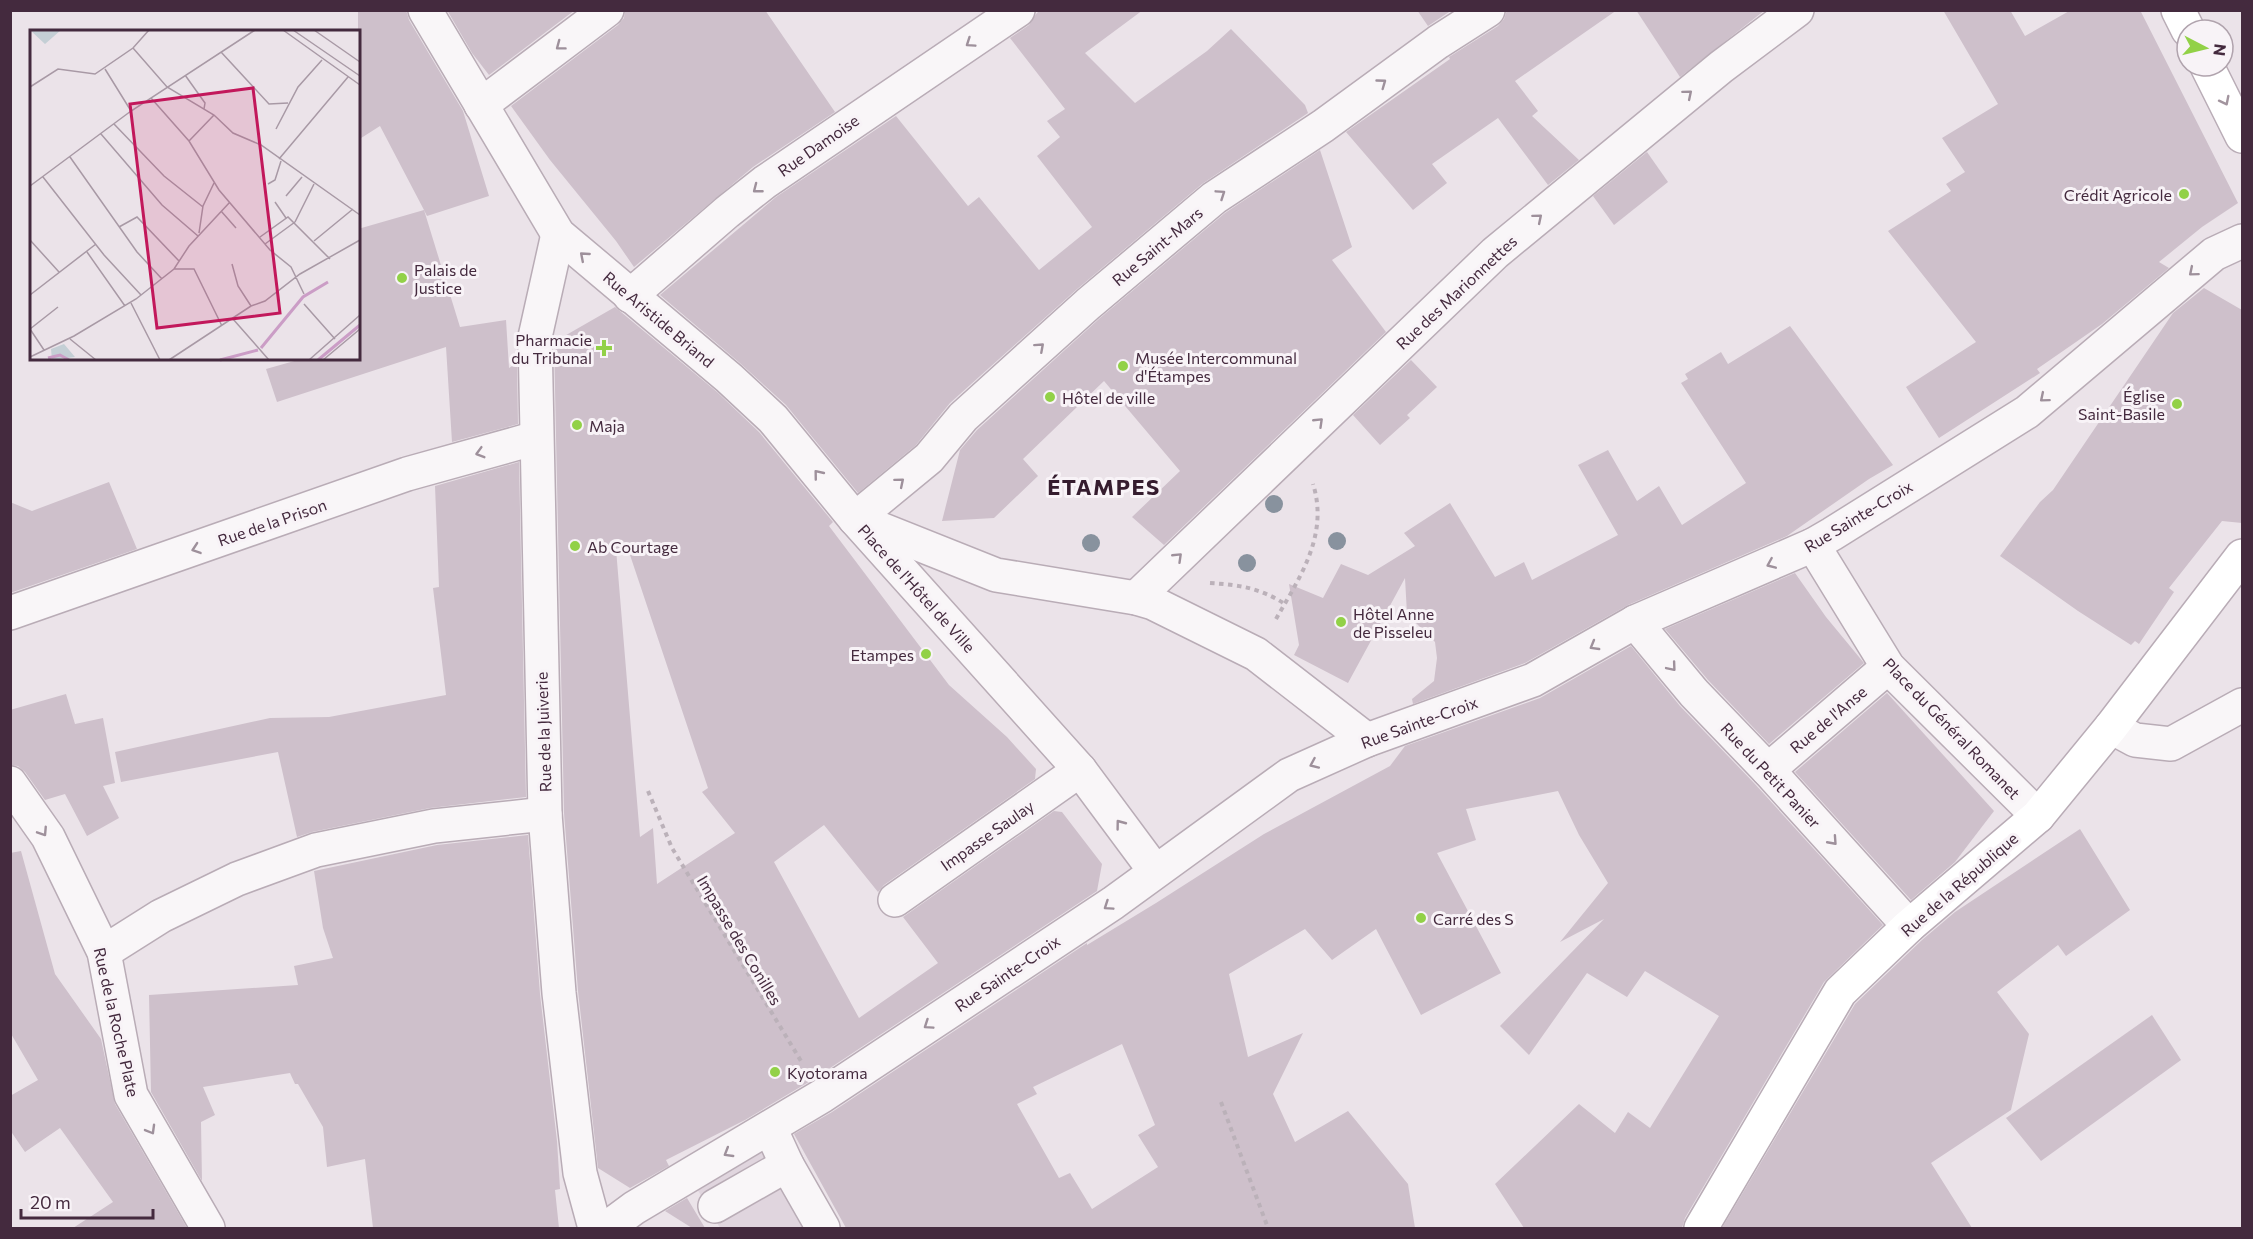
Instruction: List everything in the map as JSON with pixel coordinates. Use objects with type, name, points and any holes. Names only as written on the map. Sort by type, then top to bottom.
[{"type":"street","name":"Rue Aristide Briand","points":[[425,10],[558,234],[729,378],[772,418],[855,519]]},
{"type":"street","points":[[481,105],[607,10]]},
{"type":"street","name":"Rue Damoise","points":[[630,296],[765,182],[1018,10]]},
{"type":"street","name":"Rue Saint-Mars","points":[[855,519],[929,458],[963,417],[1088,304],[1214,198],[1323,126],[1438,42],[1488,10]]},
{"type":"street","name":"Rue des Marionnettes","points":[[1144,590],[1495,254],[1721,67],[1797,10]]},
{"type":"street","points":[[2213,78],[2242,136]]},
{"type":"street","name":"Rue de la Juiverie","points":[[558,234],[535,337],[545,814],[559,993],[580,1173],[595,1228]]},
{"type":"street","name":"Rue Sainte-Croix","points":[[607,1228],[634,1208],[822,1096],[1113,903],[1289,775],[1367,740],[1533,680],[1635,622],[1813,545],[2027,412],[2214,254],[2242,241]]},
{"type":"street","name":"Rue de la Prison","points":[[10,613],[407,474],[536,438]]},
{"type":"street","name":"Place de l'Hôtel de Ville","points":[[855,519],[996,575],[1144,590],[1153,603],[1256,654],[1367,740]]},
{"type":"street","name":"Place de l'Hôtel de Ville","points":[[855,519],[1080,770],[1155,871]]},
{"type":"street","name":"Place du Général Romanet","points":[[1813,545],[1888,668],[2038,816]]},
{"type":"street","name":"Rue de la République","points":[[1701,1228],[1840,992],[1909,926],[2038,816],[2111,727],[2242,556]]},
{"type":"street","name":"Rue du Petit Panier","points":[[1635,622],[1694,693],[1768,770],[1909,926]]},
{"type":"street","name":"Rue de l'Anse","points":[[1768,770],[1888,668]]},
{"type":"street","points":[[2111,727],[2135,740],[2171,744],[2242,705]]},
{"type":"street","name":"Impasse Saulay","points":[[895,900],[1080,770]]},
{"type":"street","name":"Rue de la Roche Plate","points":[[10,783],[48,837],[104,952],[131,1095],[208,1228]]},
{"type":"street","points":[[104,952],[161,916],[237,879],[316,850],[434,826],[545,814]]},
{"type":"street","points":[[770,1128],[787,1165],[823,1228]]},
{"type":"street","points":[[696,1172],[722,1217],[787,1165]]},
{"type":"path","points":[[1256,654],[1311,556],[1316,526],[1317,496],[1309,469],[1294,446]]},
{"type":"path","points":[[1144,590],[1236,584],[1266,592],[1285,604]]},
{"type":"path","name":"Impasse des Conilles","points":[[648,791],[672,848],[752,985],[822,1096]]},
{"type":"path","points":[[1221,1101],[1268,1228]]},
{"type":"shaded area","points":[[785,1132],[836,1228],[720,1228],[696,1187]]},
{"type":"building","points":[[358,10],[406,10],[409,20],[463,111],[489,196],[427,216],[380,126],[360,139],[360,30],[358,30]]},
{"type":"building","points":[[447,10],[575,10],[489,75],[472,53]]},
{"type":"building","points":[[625,10],[765,10],[835,112],[753,167],[634,267],[511,106],[618,25],[624,18]]},
{"type":"building","points":[[1040,10],[1143,10],[1085,53],[1135,103],[1207,51],[1231,29],[1305,105],[1308,113],[1202,184],[1076,290],[950,403],[916,445],[858,493],[786,405],[660,295],[776,197],[896,116],[968,206],[979,197],[1039,270],[1092,227],[1037,156],[1060,137],[1047,121],[1065,109],[1010,38],[1029,25]]},
{"type":"building","points":[[1417,10],[1452,10],[1428,26]]},
{"type":"building","points":[[1507,10],[1617,10],[1515,81],[1538,111],[1532,116],[1579,160],[1548,185],[1498,118],[1432,164],[1447,183],[1413,210],[1346,132],[1450,59],[1449,57],[1498,26]]},
{"type":"building","points":[[1636,10],[1765,10],[1680,77]]},
{"type":"building","points":[[1943,10],[2010,10],[2025,36],[2071,10],[2140,10],[2238,203],[2202,227],[2159,262],[2169,268],[2102,324],[2037,369],[2040,373],[1939,438],[1906,387],[1976,342],[1888,231],[1951,191],[1946,184],[1965,172],[1942,138],[1998,104]]},
{"type":"building","points":[[1320,150],[1352,247],[1332,260],[1386,332],[1164,545],[1132,517],[1180,471],[1104,381],[1023,459],[1038,476],[994,518],[942,521],[960,450],[977,430],[1100,318],[1225,213]]},
{"type":"building","points":[[1647,152],[1668,182],[1614,225],[1593,196]]},
{"type":"building","points":[[424,210],[460,327],[506,320],[509,368],[517,363],[518,424],[452,442],[446,347],[277,402],[266,369],[298,360],[360,360],[360,228]]},
{"type":"building","name":"Église Saint-Basile","points":[[2204,288],[2242,310],[2242,523],[2222,521],[2169,588],[2174,592],[2139,644],[2135,641],[2131,645],[2000,556],[2040,502],[2053,490],[2173,313]]},
{"type":"building","points":[[615,307],[717,392],[759,432],[833,522],[829,526],[949,685],[1007,737],[1036,769],[1035,779],[884,885],[878,892],[824,825],[774,862],[859,1018],[938,963],[903,917],[1054,811],[1062,812],[1102,864],[1097,891],[812,1080],[745,1120],[666,1160],[669,1166],[630,1188],[598,1168],[578,991],[564,813],[554,342]],"holes":[[[627,546],[708,788],[702,792],[735,833],[657,884],[653,828],[640,837],[616,549]]]},
{"type":"building","points":[[1790,326],[1893,465],[1787,536],[1628,605],[1525,663],[1413,704],[1412,699],[1434,681],[1437,658],[1435,642],[1407,614],[1405,578],[1348,683],[1294,655],[1299,645],[1289,584],[1323,598],[1341,564],[1368,575],[1415,546],[1404,533],[1450,503],[1495,577],[1524,562],[1532,580],[1618,535],[1578,465],[1608,450],[1637,501],[1659,486],[1682,525],[1746,483],[1681,383],[1688,379],[1685,374],[1721,352],[1728,364]]},
{"type":"building","points":[[1411,360],[1437,387],[1407,415],[1410,418],[1380,445],[1353,415]]},
{"type":"building","points":[[519,462],[526,797],[430,808],[297,837],[278,752],[121,782],[115,752],[270,718],[329,717],[446,695],[433,588],[439,587],[435,486]]},
{"type":"building","points":[[109,482],[137,549],[10,593],[10,502],[32,511]]},
{"type":"building","points":[[1795,573],[1826,617],[1864,663],[1769,744],[1708,680],[1665,629]]},
{"type":"building","points":[[1631,646],[1680,706],[1754,783],[1883,925],[1824,982],[1685,1218],[1682,1228],[1524,1228],[1495,1184],[1579,1104],[1615,1133],[1628,1112],[1650,1128],[1719,1016],[1645,971],[1627,997],[1587,973],[1529,1055],[1500,1026],[1604,919],[1560,942],[1608,883],[1579,835],[1558,791],[1466,809],[1476,840],[1437,853],[1501,973],[1421,1015],[1376,929],[1332,960],[1305,929],[1229,974],[1248,1057],[1303,1033],[1273,1094],[1295,1142],[1348,1111],[1408,1184],[1415,1228],[846,1228],[794,1134],[832,1112],[1087,943],[1087,945],[1156,903],[1264,834],[1390,766],[1405,746],[1540,698]],"holes":[[[1122,1044],[1155,1125],[1138,1135],[1158,1167],[1092,1209],[1070,1173],[1059,1178],[1017,1104],[1037,1094],[1033,1087]]]},
{"type":"building","points":[[1887,693],[1994,811],[1955,862],[1911,900],[1795,772]]},
{"type":"building","points":[[66,694],[75,724],[103,718],[115,783],[103,786],[119,818],[87,836],[65,794],[45,800],[25,772],[18,766],[10,765],[10,710]]},
{"type":"building","points":[[2080,829],[2130,910],[2066,956],[2058,945],[1997,992],[2029,1034],[2011,1110],[1931,1163],[1972,1228],[1722,1228],[1855,1004],[1955,912]]},
{"type":"building","points":[[528,835],[540,994],[557,1141],[560,1189],[555,1190],[559,1228],[373,1228],[365,1159],[327,1167],[323,1127],[290,1073],[203,1087],[215,1115],[201,1122],[202,1181],[151,1092],[149,995],[298,985],[294,966],[333,958],[323,928],[314,871],[437,845]]},
{"type":"building","points":[[21,851],[55,974],[101,1039],[115,1104],[187,1228],[73,1228],[113,1202],[60,1128],[25,1152],[10,1130],[10,1096],[38,1080],[10,1032],[10,853]]},
{"type":"building","points":[[2152,1015],[2181,1060],[2041,1161],[2006,1118]]},
{"type":"building","points":[[687,1198],[705,1228],[692,1228],[665,1211]]},
{"type":"place","name":"Crédit Agricole","points":[[2184,194]]},
{"type":"place","name":"Palais de Justice","points":[[402,278]]},
{"type":"place","name":"Pharmacie du Tribunal","points":[[604,348]]},
{"type":"place","name":"Musée Intercommunal d'Étampes","points":[[1123,366]]},
{"type":"place","name":"Hôtel de ville","points":[[1050,397]]},
{"type":"place","name":"Église Saint-Basile","points":[[2177,404]]},
{"type":"place","name":"Maja","points":[[577,425]]},
{"type":"place","name":"Ab Courtage","points":[[575,546]]},
{"type":"place","name":"Hôtel Anne de Pisseleu","points":[[1341,622]]},
{"type":"place","name":"Etampes","points":[[926,654]]},
{"type":"place","name":"Carré des S","points":[[1421,918]]},
{"type":"place","name":"Kyotorama","points":[[775,1072]]},
{"type":"district","name":"ÉTAMPES","points":[[1104,486]]}]
